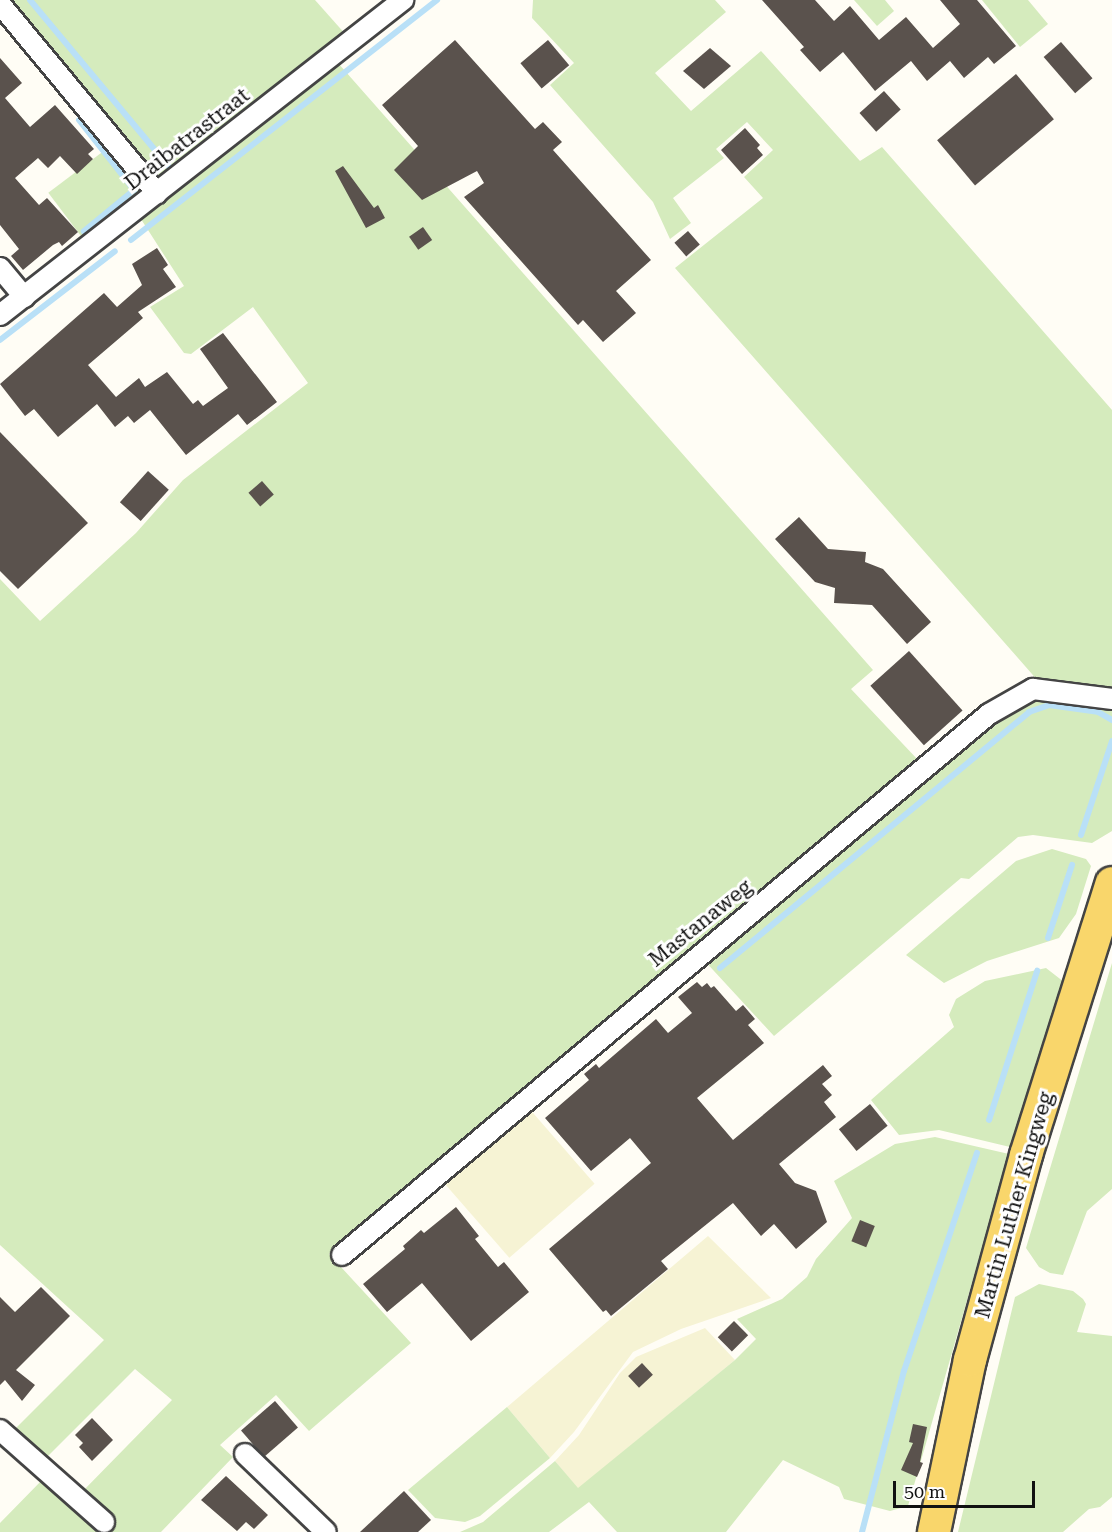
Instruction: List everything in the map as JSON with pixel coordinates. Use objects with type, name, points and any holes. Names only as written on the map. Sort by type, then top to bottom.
[{"type":"main road","name":"Martin Luther Kingweg","points":[[934,1532],[970,1360],[1026,1155],[1112,883]]},
{"type":"street","name":"Draibatrastraat","points":[[0,315],[403,0]]},
{"type":"street","points":[[0,4],[157,193]]},
{"type":"street","points":[[0,268],[24,297]]},
{"type":"street","name":"Mastanaweg","points":[[342,1256],[988,714],[1033,689],[1112,699]]},
{"type":"street","points":[[0,1430],[104,1522]]},
{"type":"street","points":[[245,1455],[326,1532]]},
{"type":"shaded area","points":[[527,1106],[595,1184],[509,1258],[442,1180]]},
{"type":"shaded area","points":[[708,1236],[771,1298],[681,1329],[633,1352],[574,1432],[550,1458],[507,1407]]},
{"type":"shaded area","points":[[705,1328],[735,1360],[578,1489],[555,1461],[579,1435],[620,1373],[636,1357]]},
{"type":"green space","points":[[6,0],[315,0],[347,36],[165,179],[157,178]]},
{"type":"green space","points":[[533,0],[715,0],[726,12],[655,73],[691,111],[761,51],[860,161],[882,147],[1112,410],[1112,693],[1039,682],[675,268],[763,198],[744,177],[773,150],[747,122],[716,149],[724,158],[673,198],[691,223],[670,239],[653,202],[550,85],[574,63],[532,18]]},
{"type":"green space","points":[[854,0],[885,0],[894,11],[877,26]]},
{"type":"green space","points":[[982,0],[1028,0],[1048,24],[1020,47]]},
{"type":"green space","points":[[338,63],[873,670],[851,689],[919,761],[329,1254],[411,1343],[309,1431],[276,1395],[220,1445],[233,1457],[161,1532],[0,1532],[0,1523],[44,1478],[80,1494],[172,1400],[135,1369],[42,1462],[11,1433],[104,1340],[0,1245],[0,579],[40,621],[136,533],[183,480],[308,383],[253,307],[191,354],[184,353],[150,307],[184,286],[139,216]]},
{"type":"green space","points":[[109,147],[144,193],[83,239],[48,193]]},
{"type":"green space","points":[[1039,697],[1112,707],[1112,831],[1092,843],[1033,835],[1018,837],[969,879],[961,878],[774,1036],[702,958],[994,717]]},
{"type":"green space","points":[[1052,849],[1086,859],[1091,866],[1076,914],[1059,938],[987,961],[944,983],[906,955],[1016,861]]},
{"type":"green space","points":[[1112,963],[1112,1189],[1087,1211],[1063,1275],[1050,1273],[1039,1267],[1026,1248]]},
{"type":"green space","points":[[1046,968],[1064,982],[1010,1147],[939,1130],[899,1135],[871,1100],[954,1027],[949,1015],[956,999],[985,981]]},
{"type":"green space","points":[[935,1137],[1009,1154],[908,1506],[890,1511],[844,1499],[839,1487],[783,1460],[726,1532],[617,1532],[589,1502],[549,1532],[460,1532],[483,1522],[555,1461],[578,1488],[735,1360],[756,1339],[737,1319],[782,1299],[807,1277],[816,1259],[852,1218],[834,1181],[895,1144]]},
{"type":"green space","points":[[1039,1284],[1073,1291],[1083,1299],[1086,1304],[1077,1332],[1112,1336],[1112,1497],[1100,1507],[1089,1509],[1063,1532],[958,1532],[1015,1297]]},
{"type":"green space","points":[[507,1407],[550,1458],[480,1516],[465,1522],[435,1518],[408,1490]]},
{"type":"building","points":[[762,0],[815,0],[834,21],[850,6],[879,40],[906,17],[933,48],[960,24],[940,0],[977,0],[1016,46],[994,64],[988,57],[964,78],[950,61],[927,81],[911,61],[875,91],[843,52],[820,72],[800,50],[804,47]]},
{"type":"building","points":[[455,40],[535,129],[543,122],[562,142],[553,150],[651,260],[616,291],[636,313],[603,342],[583,320],[578,325],[464,197],[484,183],[477,171],[422,200],[394,170],[418,146],[382,105]]},
{"type":"building","points":[[548,40],[569,65],[542,88],[520,63]]},
{"type":"building","points":[[1061,42],[1092,78],[1075,93],[1044,57]]},
{"type":"building","points":[[710,48],[731,66],[704,89],[683,71]]},
{"type":"building","points":[[0,58],[22,83],[5,98],[30,127],[55,105],[94,149],[88,154],[93,159],[77,174],[60,156],[48,168],[38,158],[15,178],[39,205],[47,198],[78,232],[62,246],[59,242],[53,245],[23,270],[11,256],[19,249],[0,225]]},
{"type":"building","points":[[1016,74],[1054,119],[975,185],[937,140]]},
{"type":"building","points":[[884,91],[901,110],[876,132],[859,113]]},
{"type":"building","points":[[745,128],[760,145],[757,148],[763,155],[742,174],[721,150]]},
{"type":"building","points":[[343,166],[374,208],[378,205],[385,218],[366,228],[335,171]]},
{"type":"building","points":[[423,227],[432,240],[418,250],[409,237]]},
{"type":"building","points":[[688,231],[700,245],[686,256],[674,243]]},
{"type":"building","points":[[157,248],[168,265],[163,269],[176,287],[138,312],[143,318],[88,365],[116,397],[139,378],[145,387],[167,372],[193,404],[198,400],[203,406],[228,388],[200,349],[223,333],[277,402],[247,425],[238,414],[186,455],[150,410],[134,423],[128,416],[115,427],[97,404],[58,437],[34,409],[25,416],[0,384],[104,293],[117,307],[142,285],[132,264]]},
{"type":"building","points":[[0,432],[88,523],[18,589],[0,571]]},
{"type":"building","points":[[148,471],[169,490],[141,521],[120,502]]},
{"type":"building","points":[[262,481],[274,495],[260,506],[248,493]]},
{"type":"building","points":[[799,517],[828,549],[866,552],[865,562],[883,569],[931,622],[907,644],[872,605],[834,603],[835,588],[815,582],[775,539]]},
{"type":"building","points":[[909,651],[963,710],[924,745],[870,686]]},
{"type":"building","points":[[697,982],[702,987],[707,983],[711,988],[714,986],[736,1011],[743,1005],[755,1019],[748,1025],[764,1043],[697,1098],[733,1140],[823,1065],[832,1076],[822,1084],[832,1095],[824,1102],[836,1117],[779,1164],[795,1183],[816,1191],[827,1222],[796,1249],[774,1224],[761,1236],[733,1203],[661,1261],[668,1269],[611,1316],[606,1310],[603,1312],[549,1249],[651,1163],[630,1138],[591,1171],[545,1118],[589,1080],[584,1074],[596,1064],[599,1068],[656,1019],[668,1033],[692,1013],[678,997]]},
{"type":"building","points":[[870,1104],[888,1126],[857,1151],[839,1129]]},
{"type":"building","points":[[456,1207],[479,1236],[475,1239],[498,1267],[504,1262],[529,1292],[471,1341],[422,1283],[387,1312],[363,1284],[405,1249],[403,1246],[421,1230],[424,1233]]},
{"type":"building","points":[[860,1220],[875,1226],[866,1247],[851,1241]]},
{"type":"building","points":[[41,1287],[70,1316],[16,1370],[35,1385],[22,1401],[5,1380],[0,1385],[0,1297],[15,1312]]},
{"type":"building","points":[[734,1321],[748,1335],[732,1351],[718,1337]]},
{"type":"building","points":[[642,1363],[653,1375],[639,1388],[628,1376]]},
{"type":"building","points":[[275,1401],[298,1427],[264,1457],[241,1431]]},
{"type":"building","points":[[92,1418],[113,1440],[92,1461],[79,1447],[83,1443],[75,1435]]},
{"type":"building","points":[[913,1424],[927,1427],[920,1462],[923,1463],[917,1477],[901,1470],[913,1443],[909,1442]]},
{"type":"building","points":[[226,1476],[268,1515],[254,1529],[246,1522],[237,1531],[201,1500]]},
{"type":"building","points":[[404,1491],[431,1520],[418,1532],[360,1532]]},
{"type":"waterway","points":[[30,0],[170,168]]},
{"type":"waterway","points":[[131,240],[437,0]]},
{"type":"waterway","points":[[79,120],[134,190],[84,231]]},
{"type":"waterway","points":[[0,340],[115,251]]},
{"type":"waterway","points":[[720,968],[1029,712],[1049,705],[1098,712],[1112,720]]},
{"type":"waterway","points":[[1081,835],[1112,741]]},
{"type":"waterway","points":[[1048,938],[1072,865]]},
{"type":"waterway","points":[[989,1120],[1037,971]]},
{"type":"waterway","points":[[862,1532],[904,1371],[977,1153]]}]
